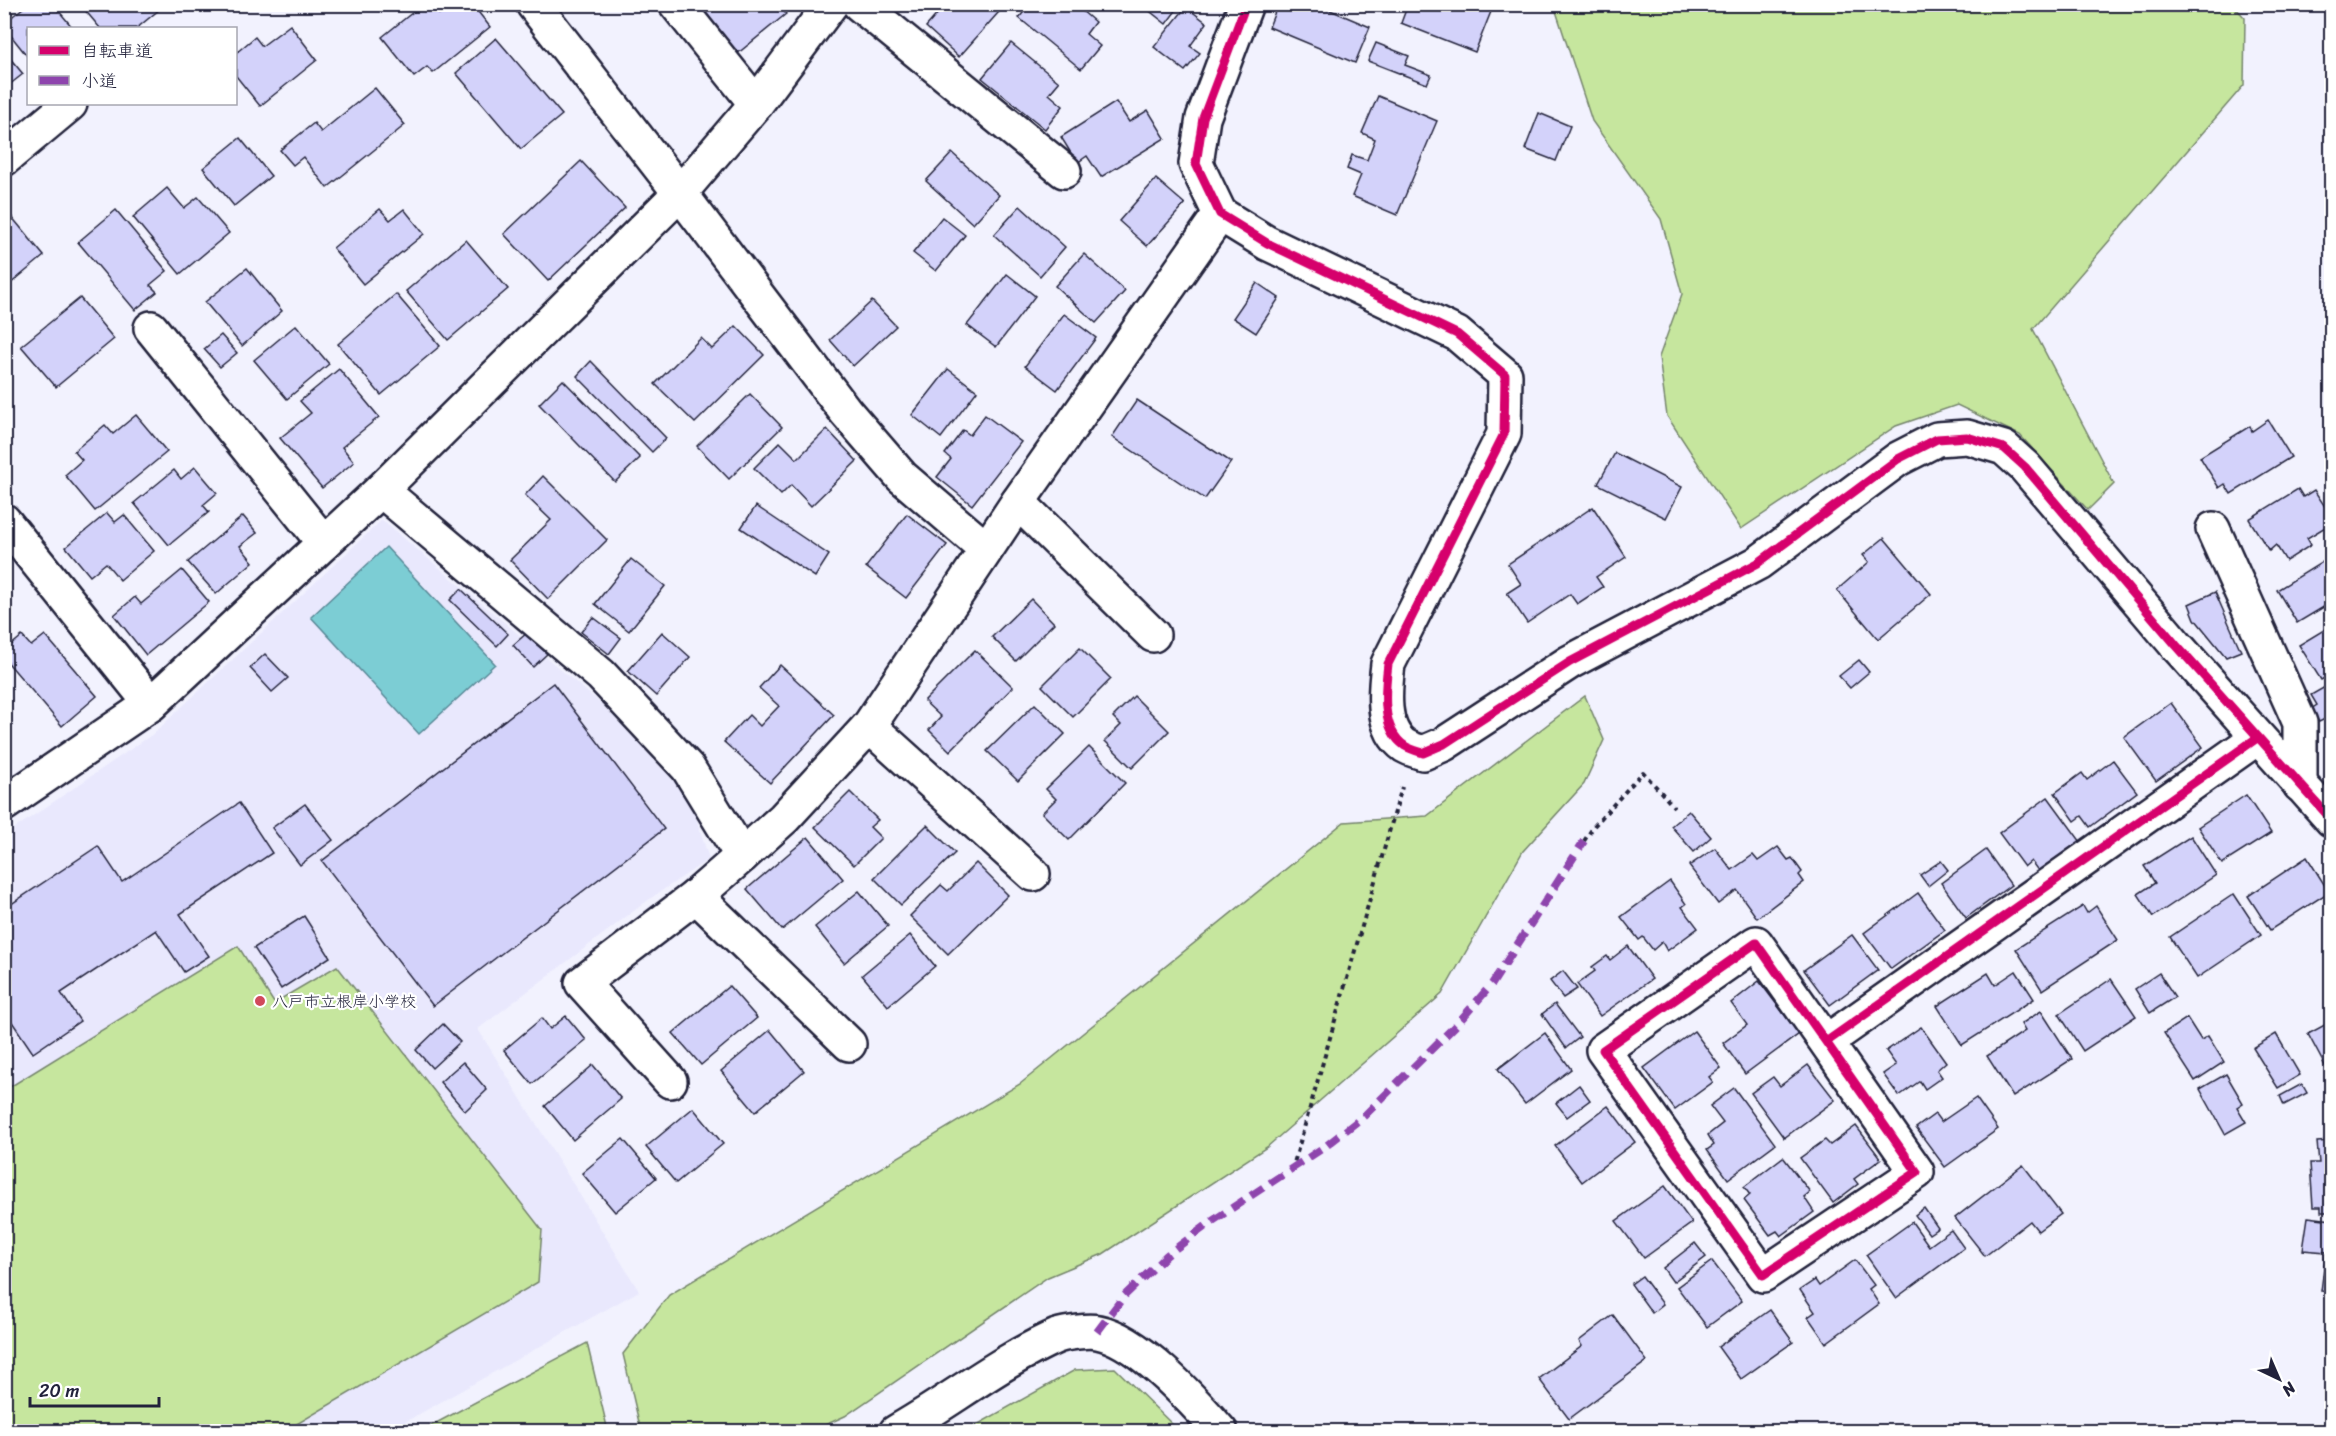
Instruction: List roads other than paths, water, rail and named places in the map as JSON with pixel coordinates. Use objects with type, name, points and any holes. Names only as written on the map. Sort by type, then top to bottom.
[{"type":"street","points":[[534,4],[853,420],[902,477],[986,549]]},
{"type":"street","points":[[676,4],[756,104]]},
{"type":"street","points":[[858,4],[1064,171]]},
{"type":"street","points":[[1246,4],[1203,118],[1196,164],[1220,214],[1267,243],[1457,334],[1504,375],[1504,434],[1388,664],[1384,700],[1393,731],[1404,746],[1423,753],[1444,744],[1570,662],[1758,563],[1898,459],[1937,440],[1967,437],[2004,448],[2025,467],[2257,738],[2331,820]]},
{"type":"street","points":[[4,804],[151,704],[381,490],[680,193],[756,104],[822,8]]},
{"type":"street","points":[[4,159],[69,105]]},
{"type":"street","points":[[670,1081],[582,983],[696,896],[742,856],[784,818],[869,726],[1018,502],[1220,214]]},
{"type":"street","points":[[151,328],[324,543]]},
{"type":"street","points":[[381,490],[601,675],[688,768],[742,856]]},
{"type":"street","points":[[1018,502],[1154,635]]},
{"type":"street","points":[[4,521],[151,704]]},
{"type":"street","points":[[2213,529],[2300,723],[2300,785]]},
{"type":"street","points":[[869,726],[1033,874]]},
{"type":"street","points":[[1826,1042],[2257,738]]},
{"type":"street","points":[[696,896],[849,1044]]},
{"type":"street","points":[[1756,943],[1826,1042],[1917,1172],[1763,1275],[1603,1050],[1756,943]]},
{"type":"street","points":[[896,1431],[1018,1357],[1060,1335],[1097,1332],[1125,1342],[1153,1362],[1221,1431]]},
{"type":"water","points":[[386,547],[495,664],[419,734],[311,617]]},
{"type":"place","name":"八戸市立根岸小学校","points":[[260,1001]]}]
